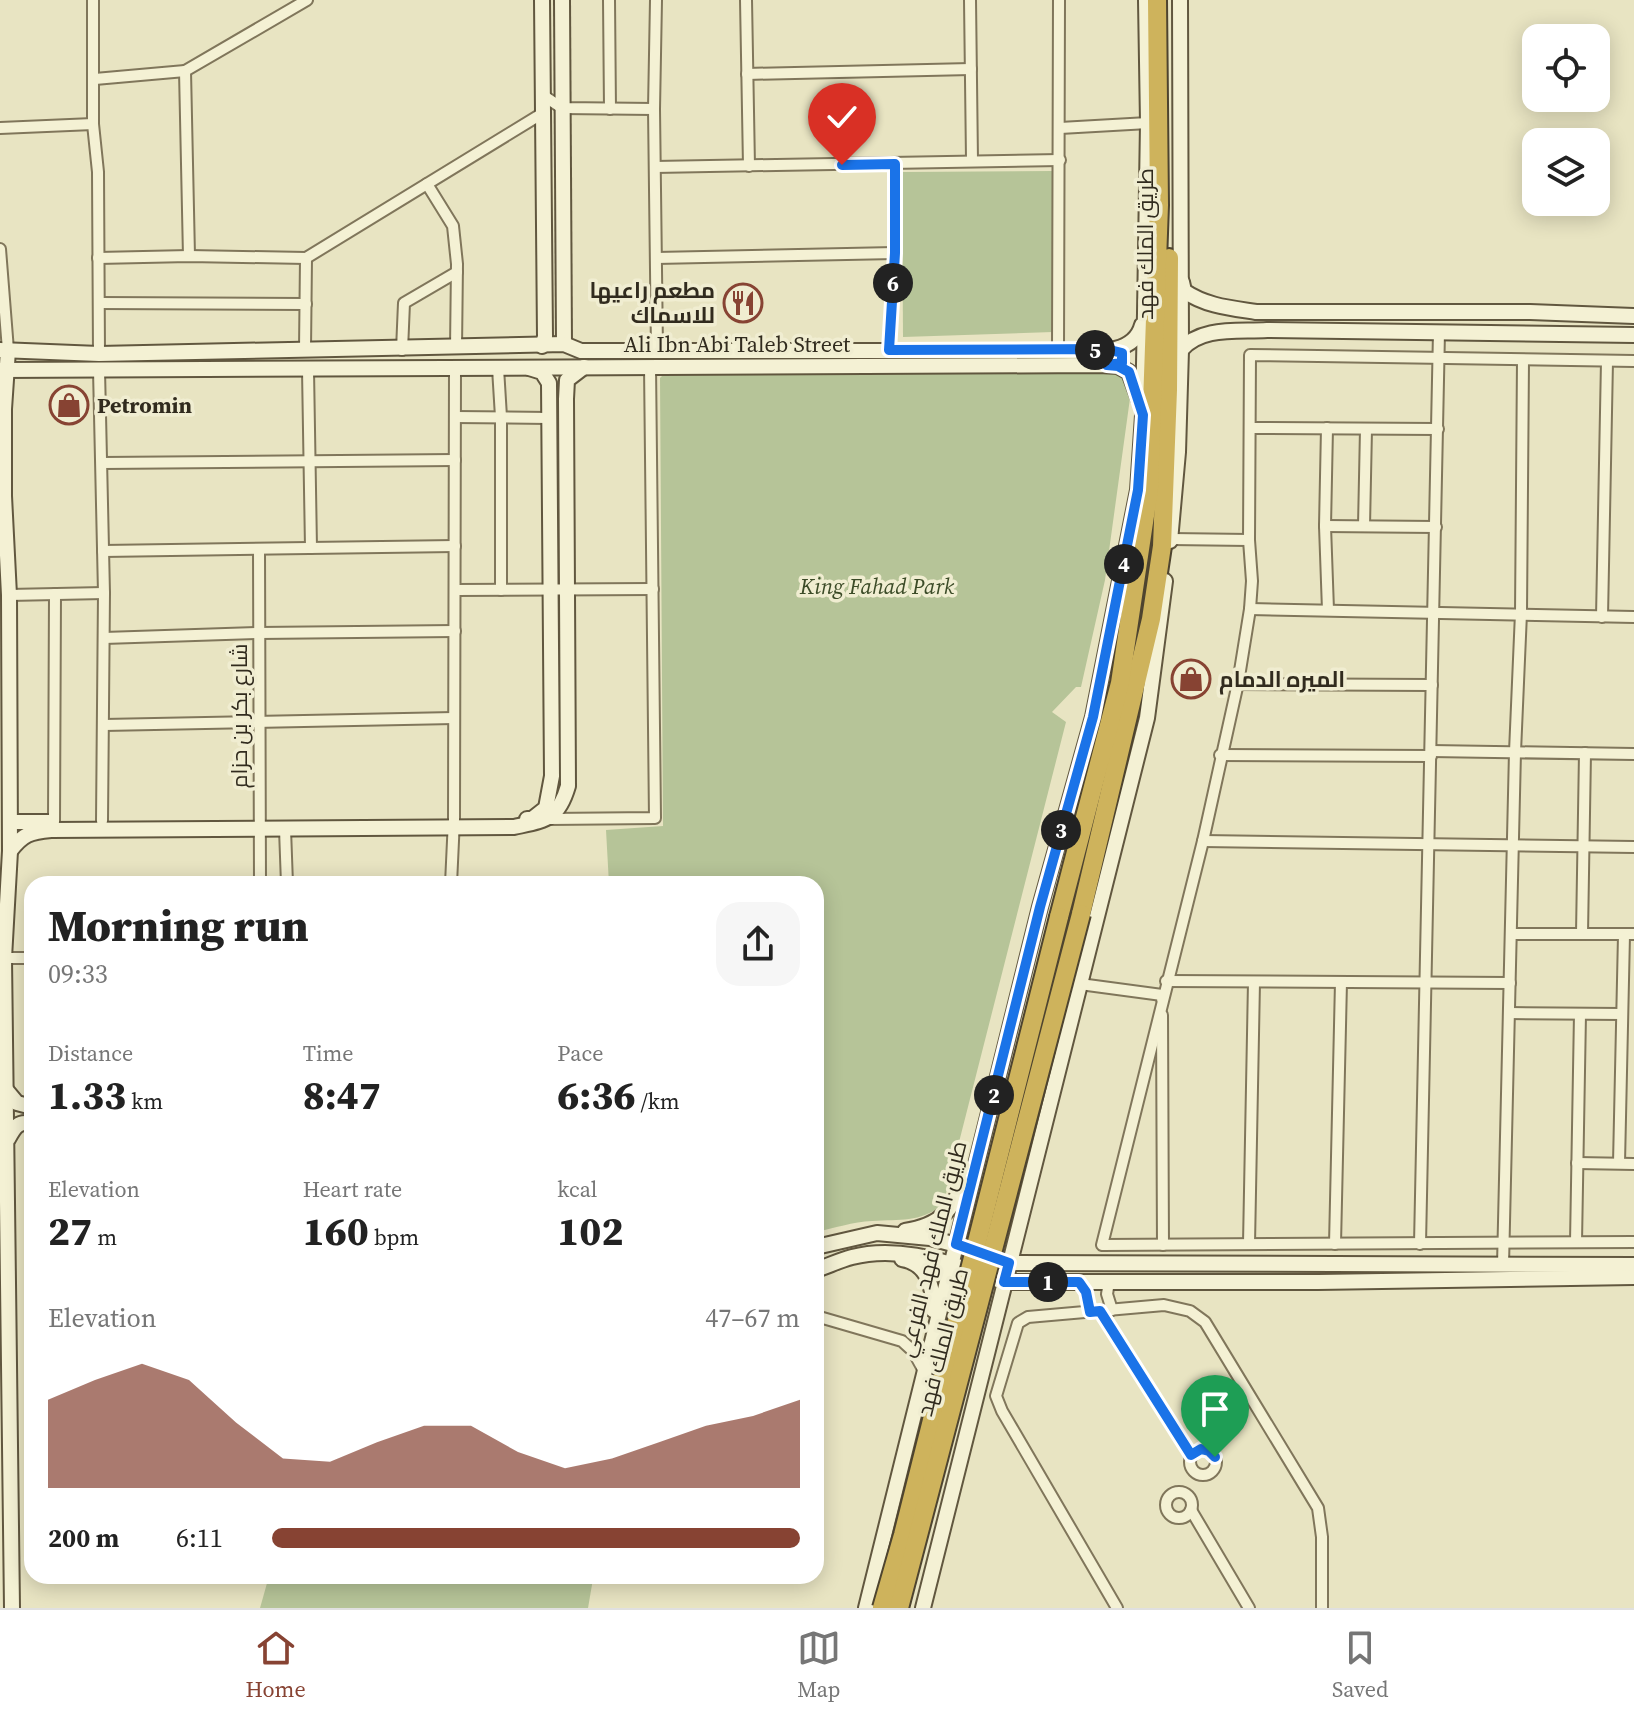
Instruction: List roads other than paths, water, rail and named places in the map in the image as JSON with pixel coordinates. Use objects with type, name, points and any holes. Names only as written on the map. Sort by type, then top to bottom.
[{"type":"highway","name":"طريق الملك فهد","points":[[882,1608],[1120,683],[1149,489],[1159,205],[1149,0]]},
{"type":"highway","name":"طريق الملك فهد","points":[[899,1608],[1081,914],[1151,619],[1162,546],[1167,439],[1176,1]]},
{"type":"highway","points":[[1125,733],[1157,632],[1170,540],[1167,439]]},
{"type":"highway","points":[[1120,683],[1138,490]]},
{"type":"street","points":[[93,0],[99,354]]},
{"type":"street","points":[[95,79],[185,71],[307,0]]},
{"type":"street","points":[[3,346],[99,354],[542,346],[545,337],[542,0]]},
{"type":"street","points":[[562,0],[564,344]]},
{"type":"street","points":[[609,0],[610,109]]},
{"type":"street","points":[[656,0],[657,350]]},
{"type":"street","points":[[746,0],[749,166]]},
{"type":"street","points":[[970,0],[972,160]]},
{"type":"street","points":[[1058,351],[1059,0]]},
{"type":"street","name":"طريق الملك فهد الفرعي","points":[[866,1608],[1040,907],[1093,717],[1138,490],[1143,415],[1149,0]]},
{"type":"street","points":[[923,1608],[1147,718],[1178,452],[1181,350],[1176,1]]},
{"type":"street","points":[[747,74],[971,69]]},
{"type":"street","points":[[185,71],[189,256]]},
{"type":"street","points":[[544,96],[562,108],[654,109]]},
{"type":"street","points":[[98,258],[306,258],[543,113]]},
{"type":"street","points":[[1060,128],[1148,123]]},
{"type":"street","points":[[0,128],[93,124]]},
{"type":"street","points":[[655,167],[1060,160]]},
{"type":"street","points":[[889,350],[895,253],[895,164]]},
{"type":"street","points":[[427,184],[453,226],[457,272],[456,348]]},
{"type":"street","points":[[0,249],[4,326],[2,492],[9,595],[10,851],[4,958],[7,1091],[6,1542],[12,1608]]},
{"type":"street","points":[[656,258],[895,253]]},
{"type":"street","points":[[305,349],[306,258]]},
{"type":"street","points":[[402,350],[404,303],[457,272]]},
{"type":"street","points":[[1179,273],[1184,291],[1197,300],[1256,312],[1498,312],[1634,316]]},
{"type":"street","points":[[99,303],[306,304]]},
{"type":"street","name":"Ali Ibn Abi Taleb Street","points":[[542,346],[564,344],[581,351],[1116,349],[1135,341],[1145,313]]},
{"type":"street","points":[[1181,350],[1191,338],[1209,333],[1267,330],[1634,335]]},
{"type":"street","points":[[1420,1244],[1439,332]]},
{"type":"street","points":[[1106,349],[1122,353],[1124,357],[1122,363],[1107,365]]},
{"type":"street","points":[[1634,361],[1250,355],[1249,540],[1252,581],[1238,684],[1203,841],[1162,995],[1102,1245],[1634,1242]]},
{"type":"street","points":[[1503,1265],[1521,613],[1523,360]]},
{"type":"street","points":[[1602,617],[1607,361]]},
{"type":"street","points":[[1107,365],[1129,372],[1143,415]]},
{"type":"street","name":"Ali Ibn Abi Taleb Street","points":[[3,370],[1107,365]]},
{"type":"street","points":[[549,819],[563,803],[568,786],[567,380],[586,366]]},
{"type":"street","points":[[10,822],[454,824],[514,827],[549,819],[655,818],[650,366]]},
{"type":"street","points":[[498,368],[501,590]]},
{"type":"street","points":[[10,851],[28,832],[51,830],[260,824],[285,829],[454,824],[532,819],[546,808],[552,776],[549,383],[542,372],[529,368]]},
{"type":"street","points":[[451,876],[455,369]]},
{"type":"street","points":[[99,370],[104,593],[102,821]]},
{"type":"street","points":[[308,370],[311,548]]},
{"type":"street","points":[[455,417],[549,418]]},
{"type":"street","points":[[1250,428],[1438,429]]},
{"type":"street","points":[[1327,428],[1325,526],[1328,610]]},
{"type":"street","points":[[1364,526],[1366,429]]},
{"type":"street","points":[[102,463],[455,460]]},
{"type":"street","points":[[1325,526],[1436,527]]},
{"type":"street","points":[[1170,540],[1249,540]]},
{"type":"street","points":[[103,551],[455,546]]},
{"type":"street","name":"شارع بكر بن حزام","points":[[259,549],[260,876]]},
{"type":"street","points":[[455,590],[653,589]]},
{"type":"street","points":[[9,595],[104,593]]},
{"type":"street","points":[[54,822],[55,594]]},
{"type":"street","points":[[1250,609],[1634,617]]},
{"type":"street","points":[[104,638],[455,631]]},
{"type":"street","points":[[1238,684],[1432,685]]},
{"type":"street","points":[[104,725],[454,718]]},
{"type":"street","points":[[1582,934],[1585,753]]},
{"type":"street","points":[[1220,755],[1634,754]]},
{"type":"street","points":[[285,829],[287,876]]},
{"type":"street","points":[[1203,841],[1634,847]]},
{"type":"street","points":[[0,917],[5,932]]},
{"type":"street","points":[[1511,934],[1629,934],[1622,1014],[1619,1163]]},
{"type":"street","points":[[4,958],[24,958]]},
{"type":"street","points":[[1166,981],[1510,983]]},
{"type":"street","points":[[1249,1244],[1254,982]]},
{"type":"street","points":[[1335,1244],[1341,982]]},
{"type":"street","points":[[1080,984],[1162,995]]},
{"type":"street","points":[[1162,995],[1163,1245]]},
{"type":"street","points":[[1509,1013],[1622,1014]]},
{"type":"street","points":[[1576,1242],[1580,1014]]},
{"type":"street","points":[[7,1091],[17,1103],[24,1105]]},
{"type":"street","points":[[7,1140],[16,1125],[24,1122]]},
{"type":"street","points":[[824,1245],[877,1233],[920,1228],[947,1213],[955,1204],[982,1145]]},
{"type":"street","points":[[1577,1163],[1634,1164]]},
{"type":"street","points":[[970,1191],[977,1211],[991,1218],[1008,1219],[1021,1213]]},
{"type":"street","points":[[877,1233],[930,1238],[1009,1263],[1634,1265]]},
{"type":"street","points":[[874,1254],[912,1261],[922,1269],[934,1294],[932,1337]]},
{"type":"street","points":[[824,1267],[853,1256],[874,1254],[924,1256],[951,1262],[1004,1282],[1318,1282],[1634,1277]]},
{"type":"street","points":[[1079,1282],[1095,1312],[1191,1455]]},
{"type":"street","points":[[1109,1282],[1107,1294],[1112,1310]]},
{"type":"street","points":[[1117,1608],[996,1396],[1018,1323],[1028,1317],[1164,1305],[1190,1311],[1205,1322],[1318,1508],[1322,1537],[1322,1608]]},
{"type":"street","points":[[824,1318],[902,1341],[913,1351],[924,1371]]},
{"type":"street","points":[[1191,1510],[1249,1608]]},
{"type":"place","name":"مطعم راعيها للاسماك","points":[[743,303]]},
{"type":"place","name":"Petromin","points":[[69,405]]},
{"type":"place","name":"الميره الدمام","points":[[1191,679]]},
{"type":"park label","name":"King Fahad Park","points":[[877,586]]}]
